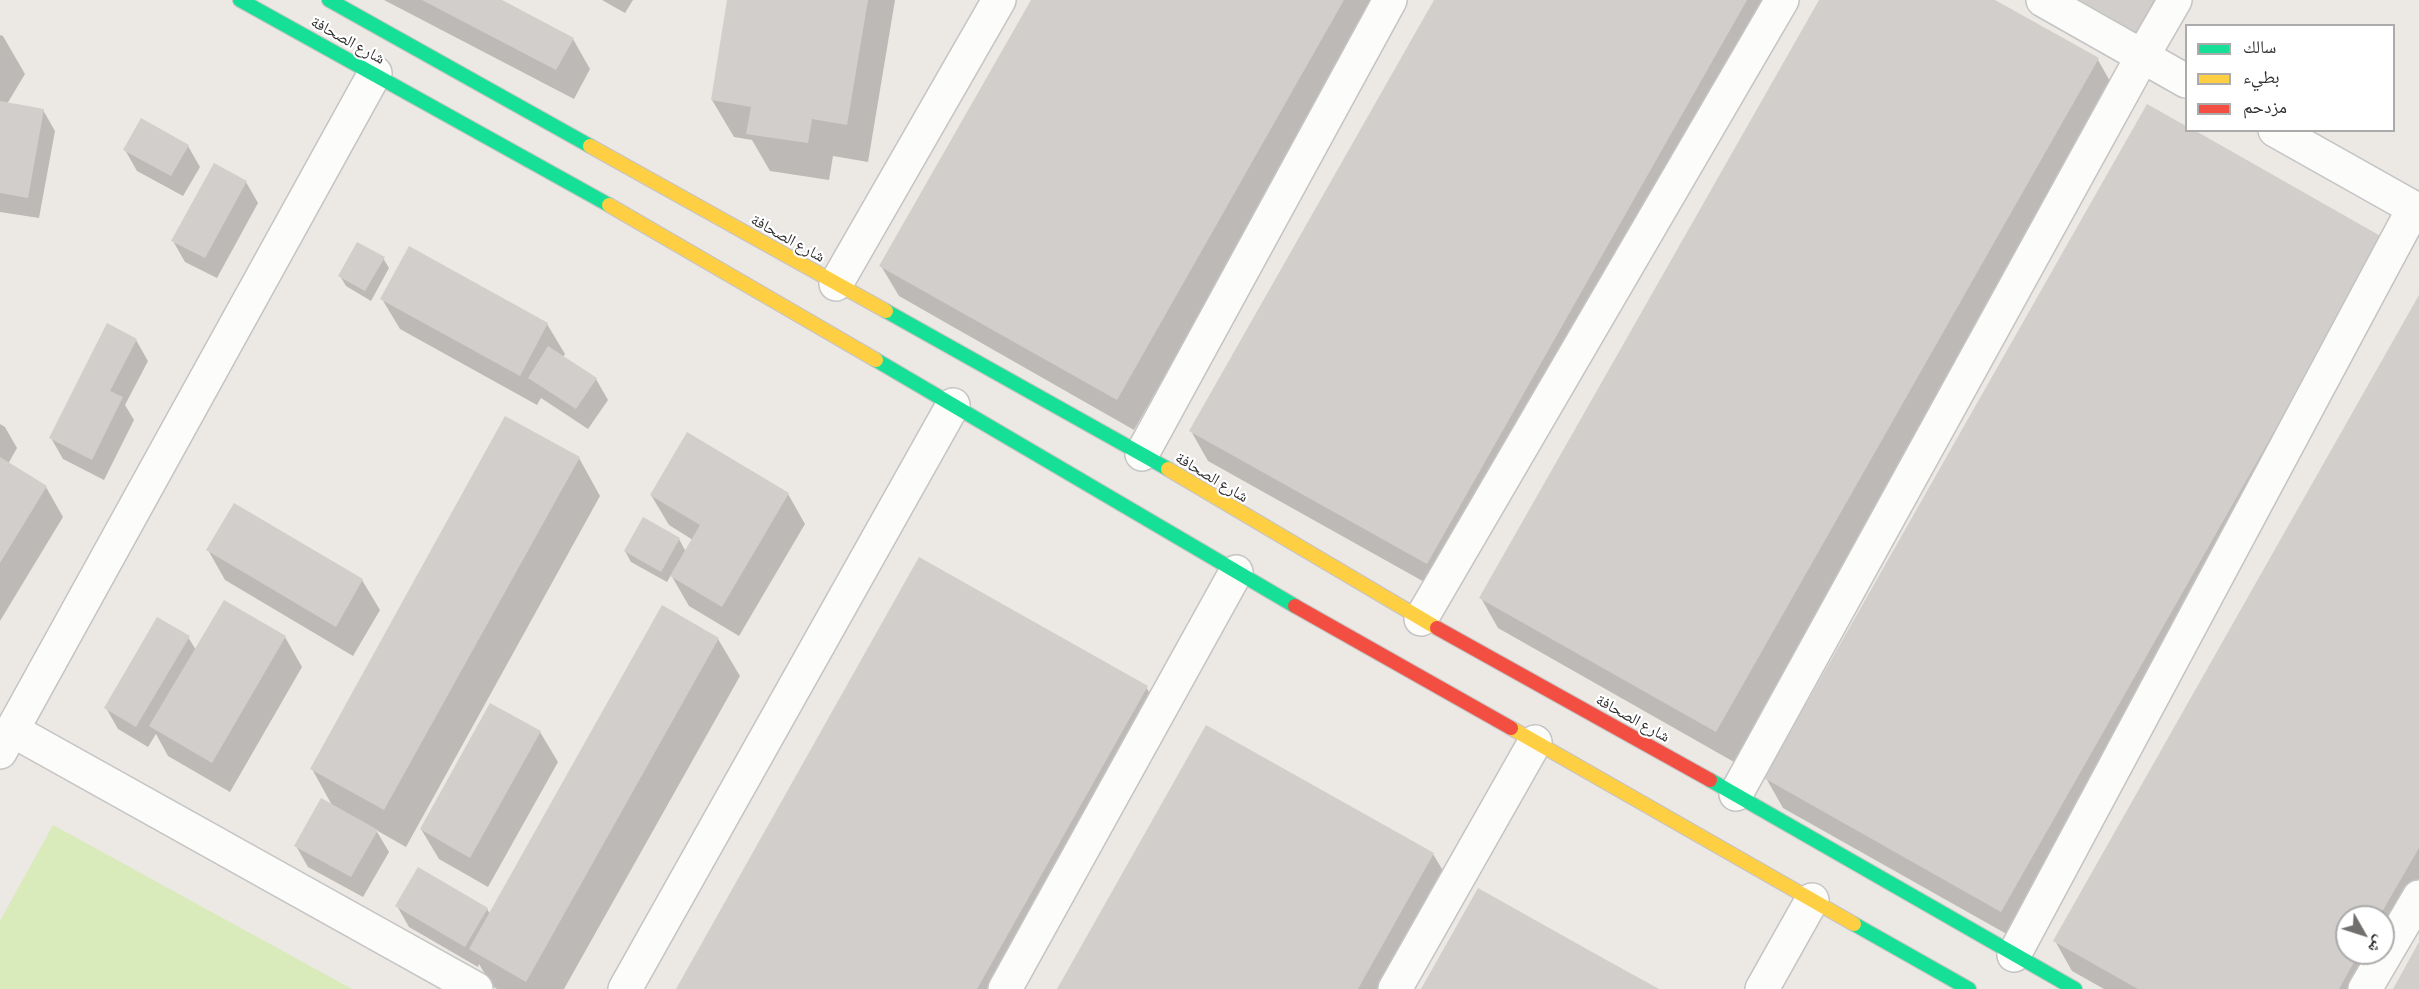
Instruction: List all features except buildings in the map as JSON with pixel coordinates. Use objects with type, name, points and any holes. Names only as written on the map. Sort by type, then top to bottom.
[{"type":"main road","name":"شارع الصحافة","points":[[240,0],[375,73],[653,230],[1236,572],[1969,989]]},
{"type":"main road","name":"شارع الصحافة","points":[[329,0],[1142,454],[1421,620],[1736,794],[2074,989]]},
{"type":"street","points":[[836,284],[999,0]]},
{"type":"street","points":[[1142,454],[1390,0]]},
{"type":"street","points":[[1421,620],[1782,0]]},
{"type":"street","points":[[2043,0],[2185,80]]},
{"type":"street","points":[[1736,794],[2175,0]]},
{"type":"street","points":[[375,73],[6,741],[476,989]]},
{"type":"street","points":[[2014,955],[2416,209],[2279,132]]},
{"type":"street","points":[[625,989],[953,405]]},
{"type":"street","points":[[1005,989],[1236,572]]},
{"type":"street","points":[[1395,989],[1535,742]]},
{"type":"street","points":[[2365,989],[2419,897]]},
{"type":"street","points":[[1762,989],[1812,900]]},
{"type":"green space","points":[[53,825],[352,989],[0,989],[0,921]]},
{"type":"traffic: fast","points":[[240,0],[609,205]]},
{"type":"traffic: fast","points":[[329,0],[590,146]]},
{"type":"traffic: fast","points":[[886,311],[1168,469]]},
{"type":"traffic: fast","points":[[876,360],[1295,606]]},
{"type":"traffic: fast","points":[[1710,780],[2075,989]]},
{"type":"traffic: fast","points":[[1854,924],[1969,989]]},
{"type":"traffic: slow","points":[[590,146],[886,311]]},
{"type":"traffic: slow","points":[[609,205],[876,360]]},
{"type":"traffic: slow","points":[[1168,469],[1437,628]]},
{"type":"traffic: slow","points":[[1511,728],[1854,924]]},
{"type":"traffic: jam","points":[[1295,606],[1511,728]]},
{"type":"traffic: jam","points":[[1437,628],[1710,780]]}]
